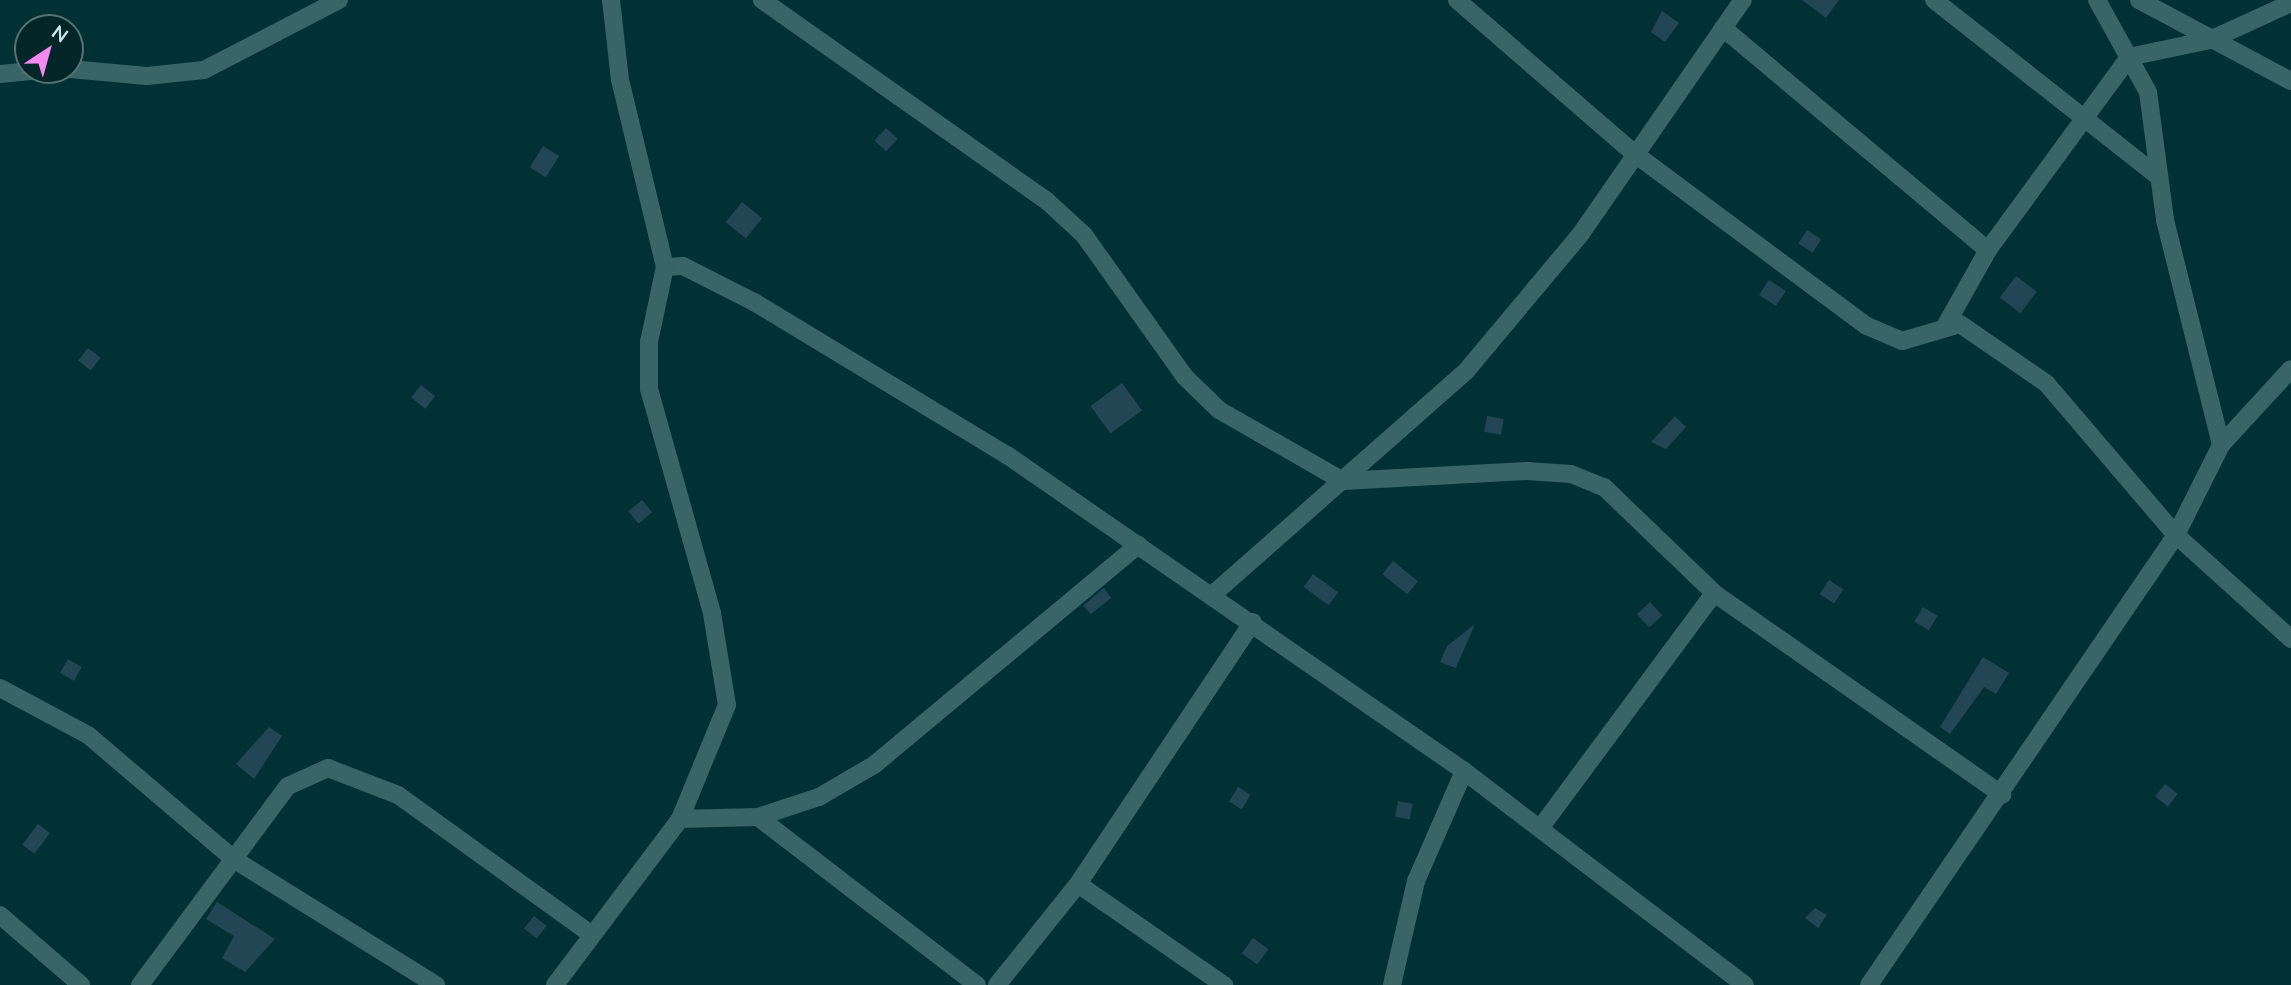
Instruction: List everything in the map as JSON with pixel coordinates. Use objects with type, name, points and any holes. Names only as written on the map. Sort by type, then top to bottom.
[{"type":"street","points":[[84,70],[147,76],[223,65],[340,0]]},
{"type":"street","points":[[555,985],[680,819],[724,716],[727,691],[649,389],[649,342],[665,267],[620,80],[611,0]]},
{"type":"street","points":[[762,0],[1047,201],[1084,235],[1201,397],[1343,481],[1571,474],[1604,487],[1714,593],[2002,795]]},
{"type":"street","points":[[1457,0],[1635,154],[1867,326],[1902,341],[1947,323],[1968,328],[2046,383],[2176,535],[2291,639]]},
{"type":"street","points":[[1211,596],[1467,370],[1580,235],[1744,0]]},
{"type":"street","points":[[1934,0],[2085,123],[2158,176]]},
{"type":"street","points":[[2097,0],[2148,92],[2158,176],[2182,306],[2221,445]]},
{"type":"street","points":[[2139,0],[2291,81]]},
{"type":"street","points":[[1947,323],[1988,250],[2085,123],[2129,57],[2210,40],[2291,3]]},
{"type":"street","points":[[1723,28],[1988,250]]},
{"type":"street","points":[[665,267],[683,266],[754,302],[1007,455],[1253,622],[1464,771],[1541,827],[1745,985]]},
{"type":"street","points":[[1869,985],[2002,795],[2072,680],[2176,535],[2221,445],[2291,369]]},
{"type":"street","points":[[680,819],[758,817],[819,797],[874,765],[1138,545]]},
{"type":"street","points":[[1541,827],[1714,593]]},
{"type":"street","points":[[997,985],[1078,884],[1253,622]]},
{"type":"street","points":[[0,688],[88,735],[235,860],[436,985]]},
{"type":"street","points":[[140,985],[288,786],[309,771],[356,774],[398,795],[592,935]]},
{"type":"street","points":[[1392,985],[1416,881],[1464,771]]},
{"type":"street","points":[[758,817],[977,985]]},
{"type":"street","points":[[1078,884],[1224,985]]},
{"type":"street","points":[[0,915],[81,985]]},
{"type":"building","points":[[1802,0],[1839,0],[1826,18]]},
{"type":"building","points":[[1662,11],[1679,23],[1665,42],[1651,32]]},
{"type":"building","points":[[886,128],[898,139],[886,151],[874,140]]},
{"type":"building","points":[[543,146],[559,156],[546,177],[530,167]]},
{"type":"building","points":[[742,202],[762,218],[746,239],[726,222]]},
{"type":"building","points":[[1807,230],[1821,239],[1813,253],[1798,243]]},
{"type":"building","points":[[2016,276],[2037,292],[2021,313],[2000,298]]},
{"type":"building","points":[[1769,280],[1786,291],[1776,306],[1759,295]]},
{"type":"building","points":[[88,348],[101,358],[91,370],[78,361]]},
{"type":"building","points":[[1122,383],[1142,411],[1110,433],[1090,406]]},
{"type":"building","points":[[421,385],[435,396],[425,409],[411,398]]},
{"type":"building","points":[[1487,416],[1504,419],[1501,435],[1484,432]]},
{"type":"building","points":[[1675,416],[1686,427],[1666,449],[1651,442]]},
{"type":"building","points":[[642,500],[652,512],[638,524],[628,512]]},
{"type":"building","points":[[1393,561],[1418,581],[1407,594],[1382,574]]},
{"type":"building","points":[[1313,574],[1338,592],[1329,605],[1304,587]]},
{"type":"building","points":[[1829,580],[1843,589],[1834,604],[1820,594]]},
{"type":"building","points":[[1104,588],[1111,598],[1091,614],[1083,606]]},
{"type":"building","points":[[1650,602],[1662,615],[1649,627],[1637,614]]},
{"type":"building","points":[[1923,607],[1938,616],[1929,630],[1914,622]]},
{"type":"building","points":[[1475,624],[1456,668],[1440,662],[1447,646]]},
{"type":"building","points":[[1983,657],[2009,673],[1996,694],[1984,687],[1950,734],[1940,727]]},
{"type":"building","points":[[68,659],[82,667],[74,681],[60,673]]},
{"type":"building","points":[[269,727],[282,736],[254,779],[236,764]]},
{"type":"building","points":[[2165,784],[2178,794],[2168,806],[2155,797]]},
{"type":"building","points":[[1238,787],[1251,795],[1242,809],[1229,801]]},
{"type":"building","points":[[1398,801],[1413,804],[1410,820],[1395,817]]},
{"type":"building","points":[[38,824],[50,833],[34,854],[22,845]]},
{"type":"building","points":[[217,902],[275,939],[245,972],[222,958],[234,936],[206,919]]},
{"type":"building","points":[[1815,908],[1827,915],[1818,928],[1805,918]]},
{"type":"building","points":[[534,916],[547,926],[537,938],[524,929]]},
{"type":"building","points":[[1253,938],[1268,949],[1257,965],[1242,953]]}]
